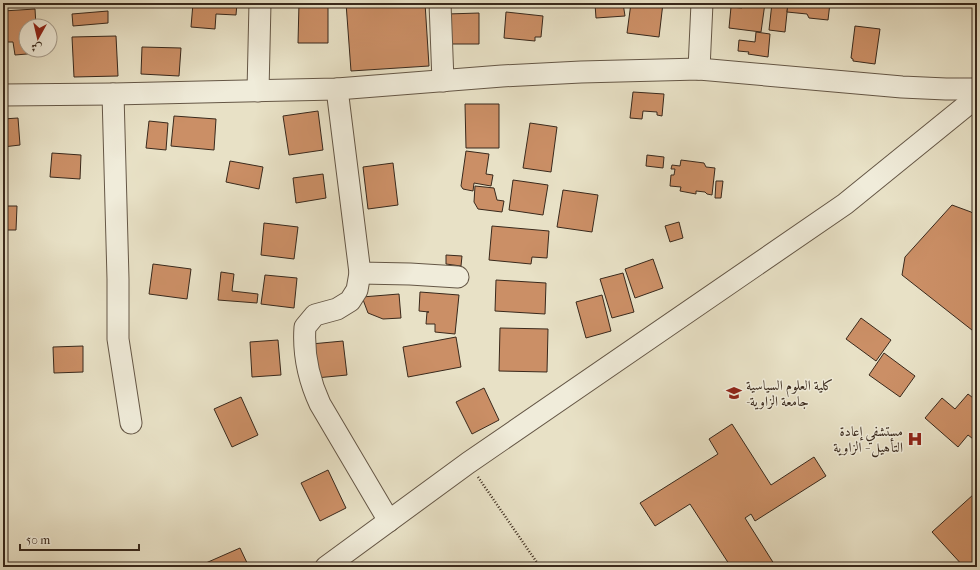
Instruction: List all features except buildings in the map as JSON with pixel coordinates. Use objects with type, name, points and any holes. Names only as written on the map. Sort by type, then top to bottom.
[{"type":"street","points":[[258,91],[260,3]]},
{"type":"street","points":[[440,3],[443,81]]},
{"type":"street","points":[[699,69],[702,3]]},
{"type":"street","points":[[3,95],[337,89],[502,76],[699,69],[902,87],[977,89]]},
{"type":"street","points":[[337,89],[360,281],[357,290],[350,301],[337,309],[315,315],[305,327],[306,362],[312,388],[320,404],[389,521]]},
{"type":"street","points":[[114,94],[118,339],[132,423]]},
{"type":"street","points":[[326,567],[468,464],[845,204],[977,97]]},
{"type":"street","points":[[360,273],[458,277]]},
{"type":"path","points":[[468,464],[540,567]]},
{"type":"place","name":"كلية العلوم السياسية -جامعة الزاوية","points":[[734,393]]},
{"type":"place","name":"مستشفي إعادة التأهيل - الزاوية","points":[[915,439]]}]
